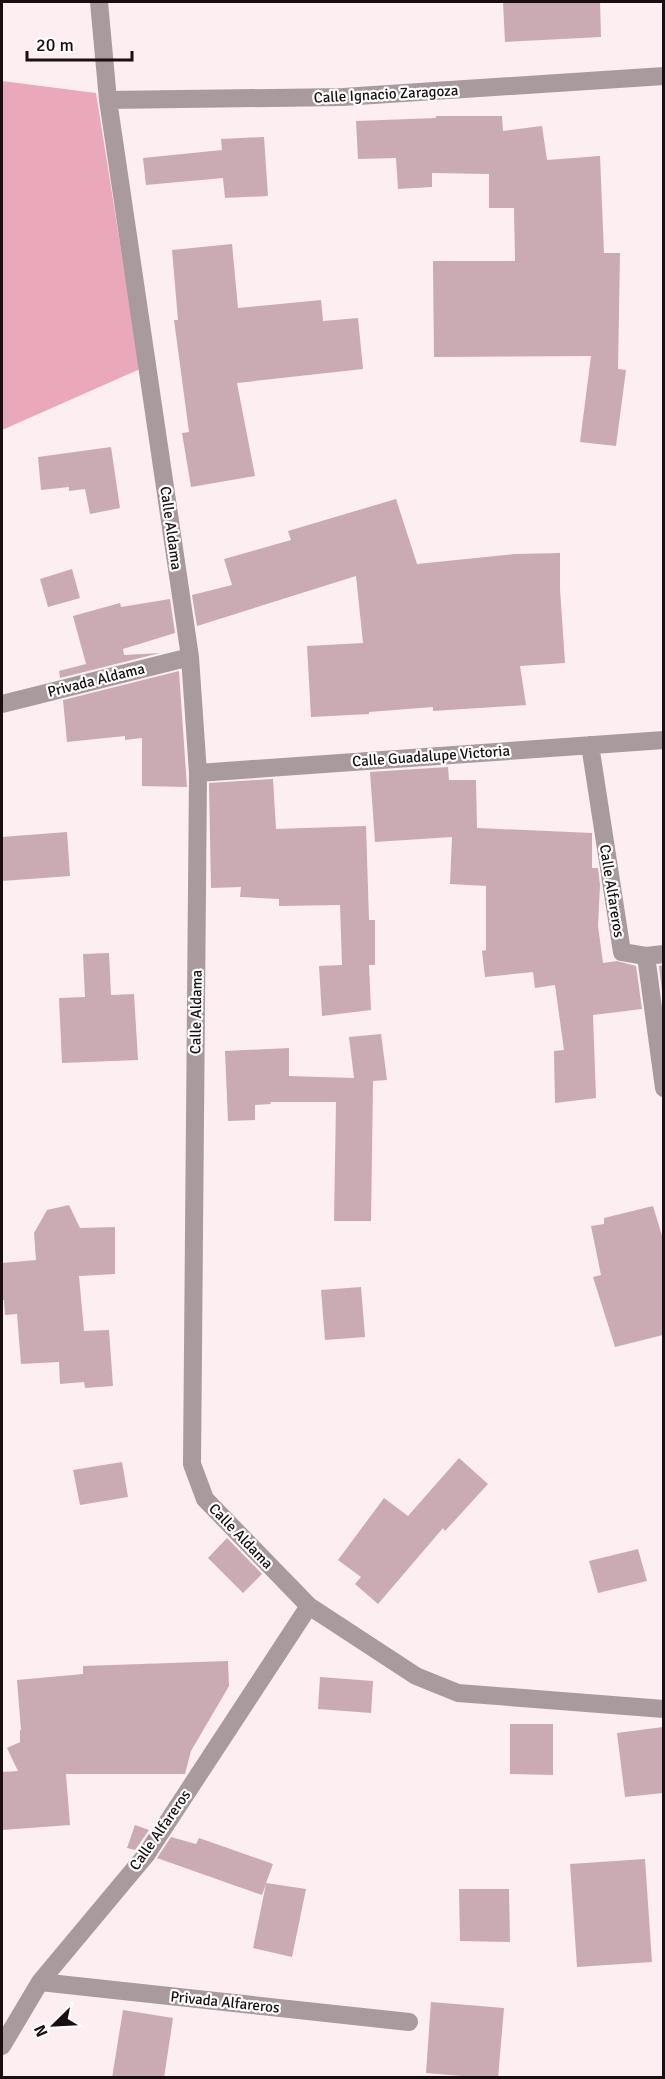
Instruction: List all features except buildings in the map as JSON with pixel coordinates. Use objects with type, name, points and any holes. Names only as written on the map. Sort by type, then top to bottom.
[{"type":"street","name":"Calle Aldama","points":[[99,2],[108,100],[190,657],[198,773],[192,1464],[206,1499],[309,1606],[416,1676],[458,1693],[663,1709]]},
{"type":"street","name":"Calle Ignacio Zaragoza","points":[[108,100],[343,97],[663,76]]},
{"type":"street","name":"Privada Aldama","points":[[2,704],[190,657]]},
{"type":"street","name":"Calle Guadalupe Victoria","points":[[198,773],[663,740]]},
{"type":"street","name":"Calle Alfareros","points":[[590,745],[622,952],[655,955],[663,1088]]},
{"type":"street","name":"Calle Alfareros","points":[[2,2046],[40,1982],[146,1855],[309,1606]]},
{"type":"street","name":"Privada Alfareros","points":[[40,1982],[409,2022]]},
{"type":"shaded area","points":[[2,81],[96,93],[140,369],[2,430]]}]
